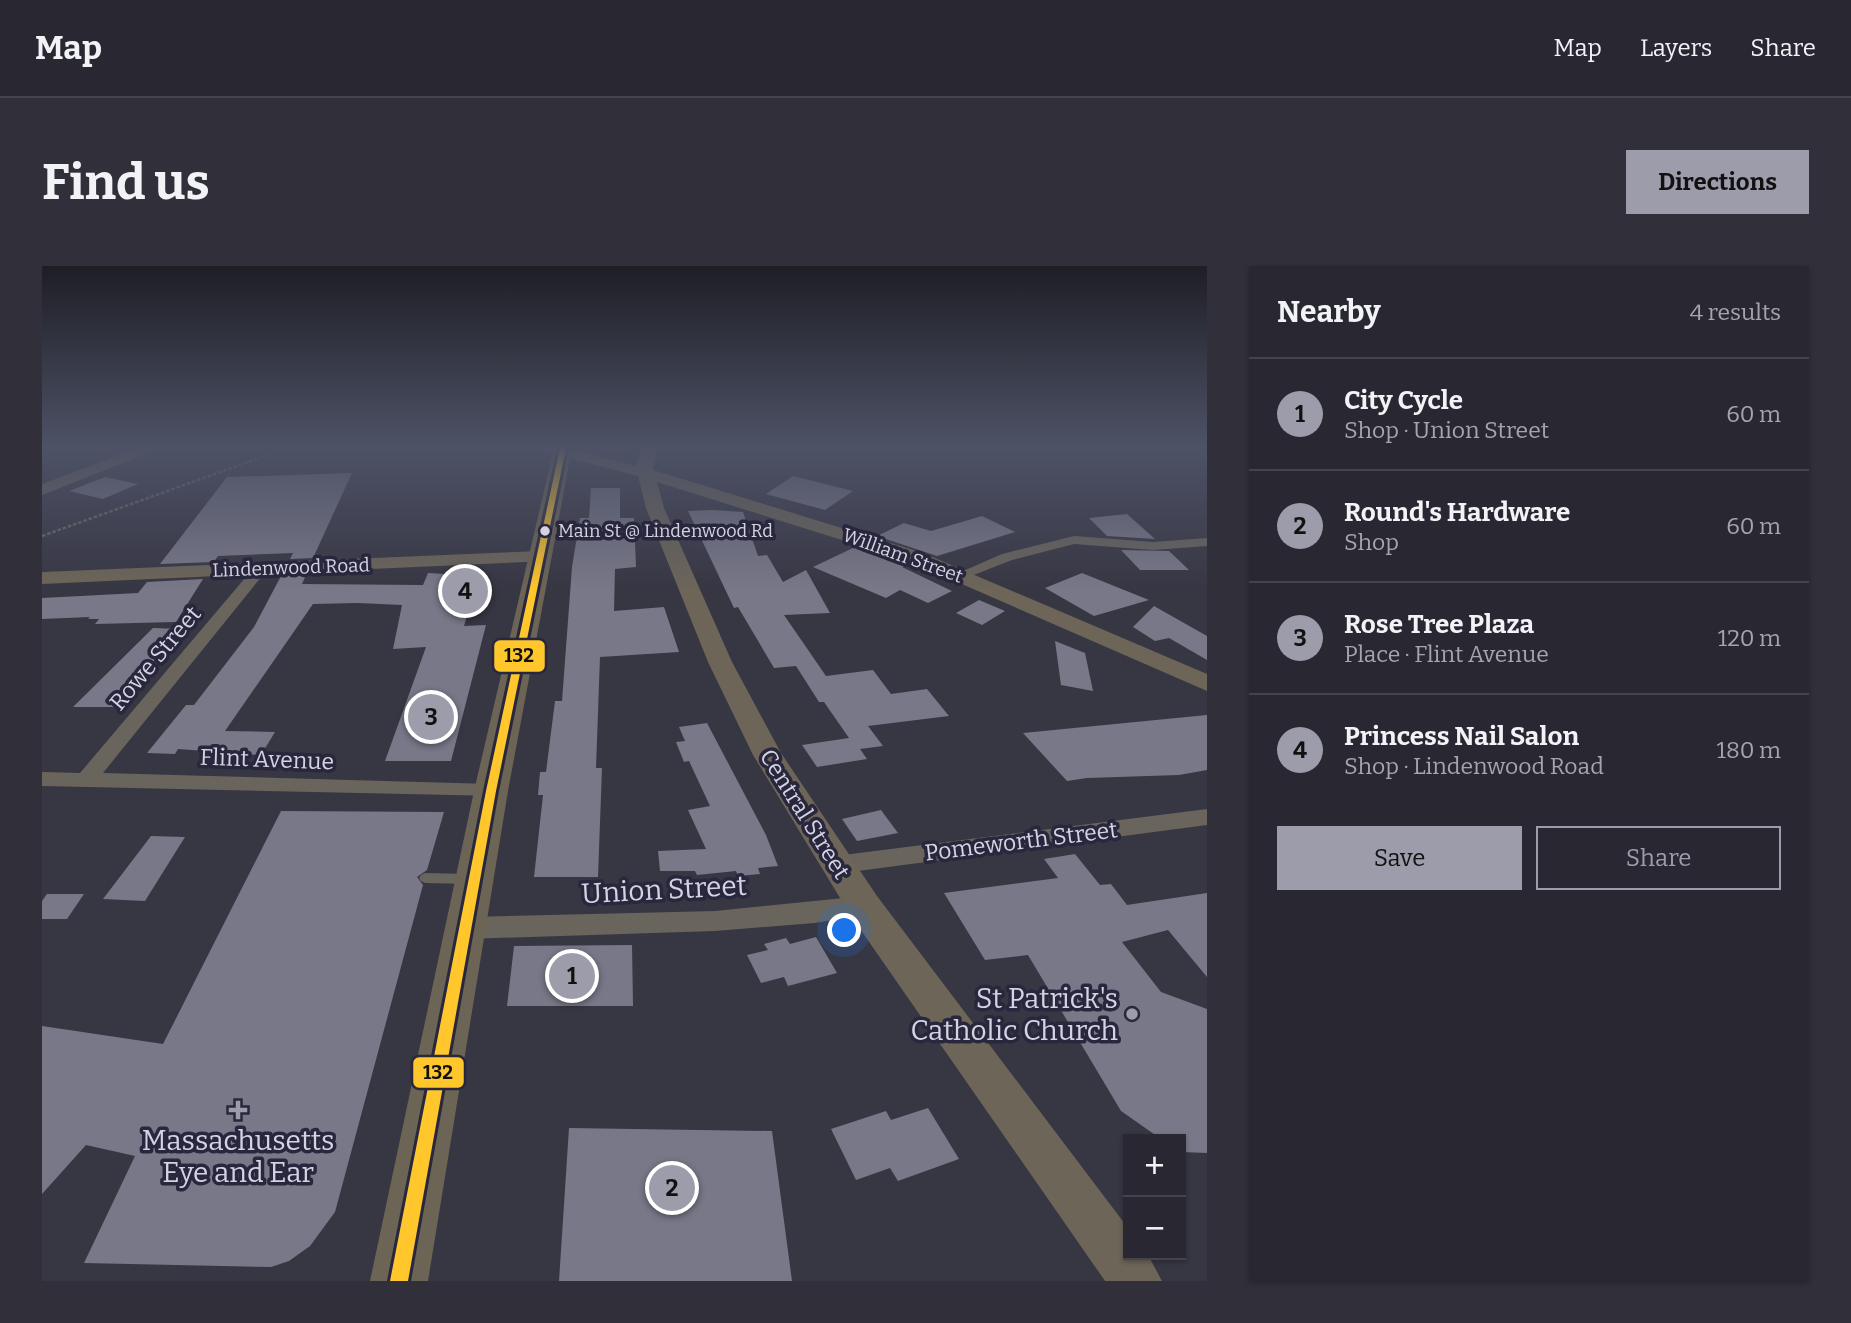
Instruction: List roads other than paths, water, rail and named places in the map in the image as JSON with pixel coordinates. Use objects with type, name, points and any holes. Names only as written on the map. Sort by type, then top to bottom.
[{"type":"main road","points":[[399,1281],[474,879],[550,495]]},
{"type":"street","name":"Central Street","points":[[650,495],[730,683],[767,755],[864,906],[1136,1281]]},
{"type":"street","name":"William Street","points":[[735,495],[961,575],[1207,683]]},
{"type":"street","points":[[961,575],[1007,557],[1073,540],[1153,546],[1207,542]]},
{"type":"street","name":"Lindenwood Road","points":[[42,578],[540,557]]},
{"type":"street","name":"Rowe Street","points":[[86,780],[261,568]]},
{"type":"street","name":"Flint Avenue","points":[[42,779],[491,791]]},
{"type":"street","name":"Pomeworth Street","points":[[835,864],[1207,817]]},
{"type":"street","name":"Union Street","points":[[466,928],[673,922],[824,913],[864,906]]},
{"type":"lane","points":[[425,878],[474,879]]},
{"type":"place","name":"Main St @ Lindenwood Rd","points":[[545,531]]},
{"type":"place","name":"Princess Nail Salon","points":[[465,591]]},
{"type":"place","name":"Rose Tree Plaza","points":[[431,717]]},
{"type":"place","name":"City Cycle","points":[[572,976]]},
{"type":"place","name":"St Patrick's Catholic Church","points":[[1132,1014]]},
{"type":"place","name":"Massachusetts Eye and Ear","points":[[238,1110]]},
{"type":"place","name":"Round's Hardware","points":[[672,1188]]}]
